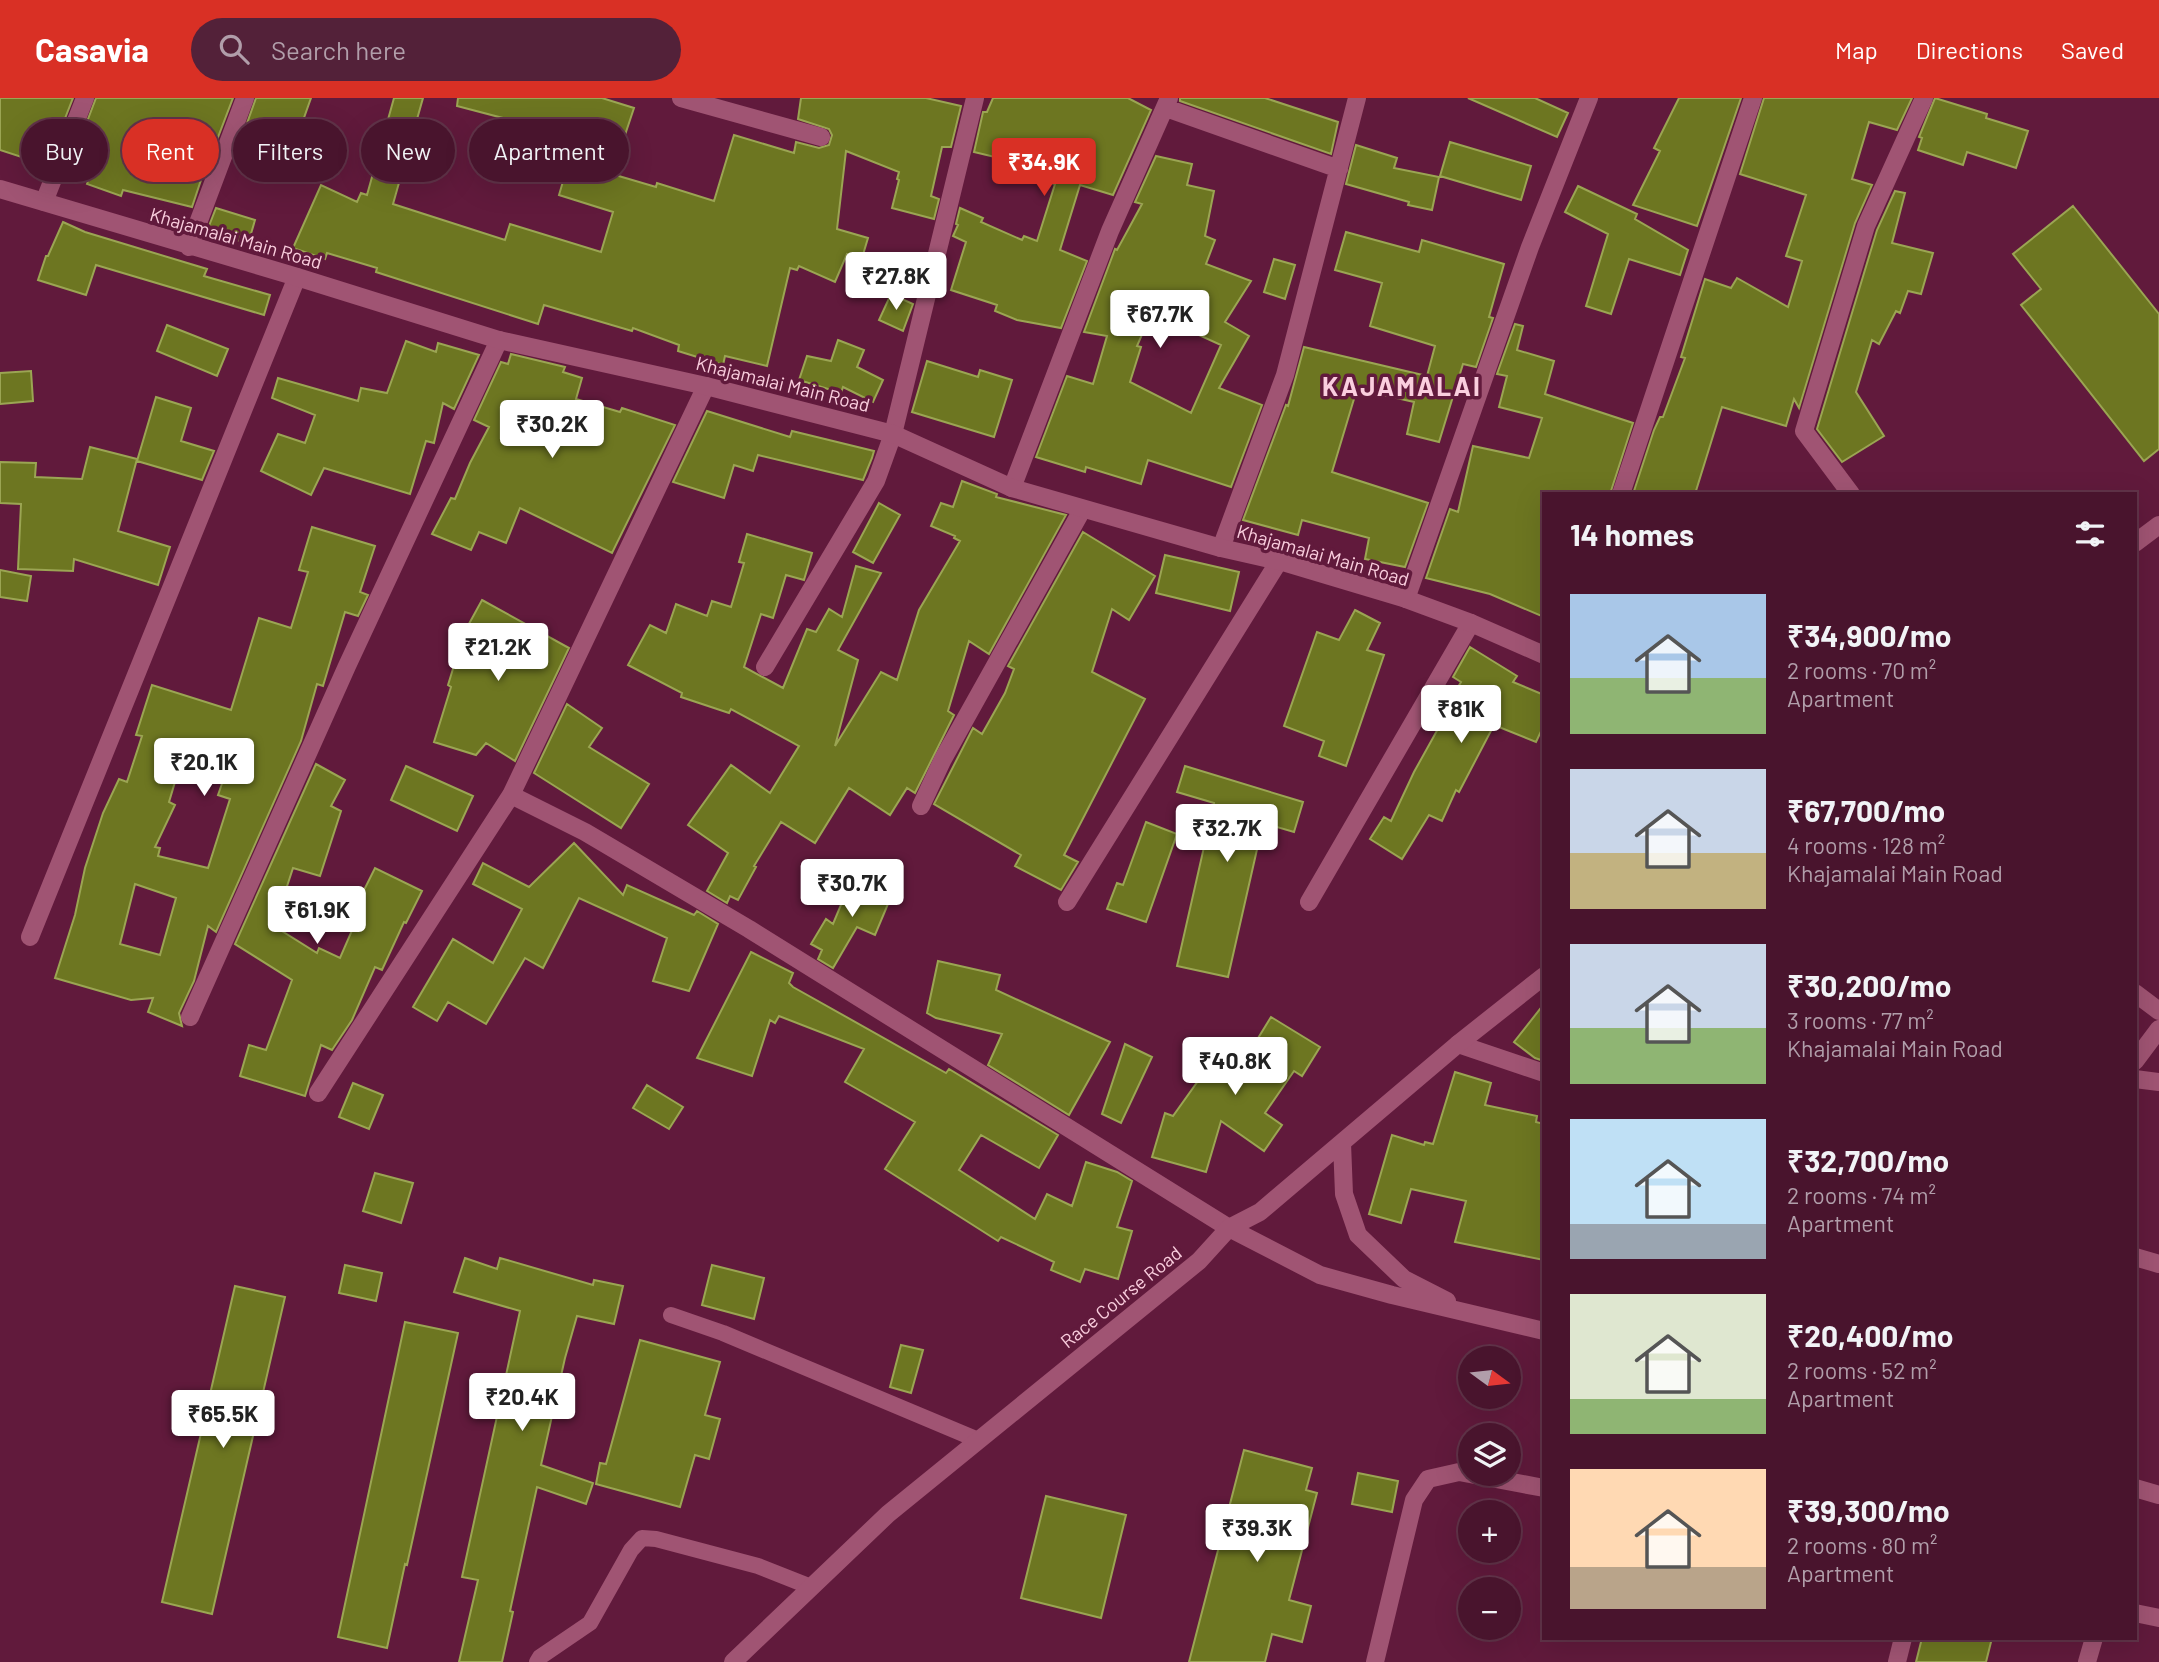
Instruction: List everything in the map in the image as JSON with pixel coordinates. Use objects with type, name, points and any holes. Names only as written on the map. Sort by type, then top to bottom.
[{"type":"street","points":[[44,202],[85,98]]},
{"type":"street","points":[[189,247],[246,98]]},
{"type":"street","points":[[681,98],[821,137]]},
{"type":"street","points":[[765,667],[876,481],[893,434],[975,98]]},
{"type":"street","points":[[1221,548],[1285,374],[1357,98]]},
{"type":"street","points":[[1406,599],[1530,247],[1589,98]]},
{"type":"street","points":[[1621,492],[1753,98]]},
{"type":"street","points":[[1850,492],[1804,431],[1866,226],[1924,98]]},
{"type":"street","points":[[1012,488],[1110,231],[1168,103],[1339,169]]},
{"type":"street","name":"Khajamalai Main Road","points":[[0,189],[499,340],[706,386],[893,434],[1012,488],[1082,510],[1279,561],[1406,599],[1471,623],[1542,654]]},
{"type":"street","points":[[30,936],[297,277]]},
{"type":"street","points":[[190,1017],[346,666],[499,340]]},
{"type":"street","points":[[318,1093],[511,794],[706,386]]},
{"type":"street","points":[[920,806],[943,759],[1082,510]]},
{"type":"street","points":[[2137,542],[2159,525]]},
{"type":"street","points":[[1067,902],[1279,561]]},
{"type":"street","points":[[1309,902],[1471,623]]},
{"type":"street","points":[[511,794],[585,832],[749,929],[1230,1228],[1320,1275],[1542,1330]]},
{"type":"street","name":"Race Course Road","points":[[733,1662],[888,1514],[1199,1261],[1230,1228],[1260,1212],[1458,1044],[1542,978]]},
{"type":"street","points":[[2137,994],[2159,1011]]},
{"type":"street","points":[[2137,1058],[2159,1028]]},
{"type":"street","points":[[1458,1044],[1542,1072]]},
{"type":"street","points":[[2137,1079],[2159,1082]]},
{"type":"street","points":[[1342,1143],[1343,1194],[1358,1235],[1404,1279],[1469,1312]]},
{"type":"street","points":[[2137,1257],[2159,1264]]},
{"type":"street","points":[[1375,1662],[1414,1500],[1428,1479],[1459,1472],[1542,1488]]},
{"type":"street","points":[[2137,1489],[2159,1495]]},
{"type":"street","points":[[2137,1613],[2159,1618]]},
{"type":"street","points":[[1896,1662],[1902,1640]]},
{"type":"street","points":[[2087,1662],[2093,1640]]},
{"type":"lane","points":[[671,1315],[978,1440]]},
{"type":"lane","points":[[537,1662],[571,1634],[590,1623],[631,1550],[642,1538],[656,1539],[758,1566],[811,1587]]},
{"type":"building","points":[[0,98],[73,98],[65,119],[21,119],[21,157],[0,150]]},
{"type":"building","points":[[96,98],[233,98],[219,135],[219,119],[122,119],[122,182],[200,182],[192,207],[123,190],[121,196],[87,184],[108,182],[108,119],[88,119]]},
{"type":"building","points":[[256,98],[311,98],[304,119],[248,119]]},
{"type":"building","points":[[394,98],[423,98],[417,119],[388,119]]},
{"type":"building","points":[[458,98],[602,98],[634,108],[629,123],[629,119],[507,119],[457,106]]},
{"type":"building","points":[[801,98],[926,98],[961,106],[951,147],[942,147],[931,196],[939,199],[934,219],[892,208],[899,172],[846,151],[837,229],[868,238],[862,258],[847,254],[835,282],[799,266],[797,270],[790,268],[767,366],[725,356],[723,365],[678,351],[679,345],[633,328],[632,331],[544,305],[538,324],[376,272],[377,268],[327,253],[325,259],[293,248],[321,185],[357,202],[361,193],[367,195],[371,182],[399,182],[393,204],[505,240],[510,224],[601,252],[613,212],[559,195],[563,182],[629,182],[629,179],[656,187],[657,183],[714,201],[734,135],[794,153],[796,142],[819,148],[829,145],[832,135],[829,129],[798,119]]},
{"type":"building","points":[[993,98],[1128,98],[1151,110],[1113,195],[1080,185],[1060,250],[1087,261],[1061,328],[1017,320],[995,311],[997,305],[951,290],[966,242],[953,236],[958,225],[956,224],[960,208],[983,218],[981,222],[1022,240],[1024,236],[1037,241],[1055,184],[1017,176],[1020,163],[974,152],[983,112],[987,112]]},
{"type":"building","points":[[1180,98],[1265,98],[1338,122],[1331,154],[1180,101]]},
{"type":"building","points":[[1468,98],[1535,98],[1568,113],[1557,137]]},
{"type":"building","points":[[1679,98],[1741,98],[1697,226],[1633,205],[1660,151],[1654,148]]},
{"type":"building","points":[[1764,98],[1912,98],[1897,130],[1869,122],[1852,179],[1872,185],[1855,223],[1799,408],[1794,399],[1786,426],[1722,407],[1696,492],[1634,492],[1654,430],[1660,417],[1663,417],[1685,358],[1681,357],[1705,279],[1731,288],[1737,278],[1788,307],[1802,261],[1786,256],[1806,195],[1740,174]]},
{"type":"building","points":[[1935,98],[1987,114],[1986,118],[2028,131],[2016,168],[1967,152],[1963,165],[1918,150],[1922,138],[1919,137]]},
{"type":"building","points":[[1450,142],[1531,166],[1521,200],[1440,176]]},
{"type":"building","points":[[1356,145],[1397,158],[1394,168],[1439,177],[1432,210],[1408,205],[1409,202],[1346,184]]},
{"type":"building","points":[[1156,156],[1192,164],[1187,185],[1214,191],[1205,236],[1215,240],[1206,264],[1251,281],[1225,322],[1249,336],[1219,388],[1262,405],[1231,487],[1148,460],[1141,484],[1086,467],[1085,472],[1036,457],[1067,376],[1093,384],[1107,336],[1084,332],[1115,249],[1117,250],[1142,204],[1135,202]],"holes":[[[1159,295],[1197,315],[1190,331],[1221,345],[1191,413],[1130,382],[1141,347],[1137,346]]]},
{"type":"building","points":[[1578,186],[1637,214],[1635,219],[1688,250],[1680,275],[1629,259],[1611,314],[1586,306],[1608,234],[1565,212]]},
{"type":"building","points":[[1895,191],[1905,193],[1892,243],[1933,253],[1921,294],[1908,291],[1900,313],[1896,311],[1879,344],[1872,340],[1856,392],[1884,436],[1842,462],[1817,429],[1877,230]]},
{"type":"building","points":[[2073,206],[2159,314],[2159,449],[2144,461],[2021,305],[2041,289],[2013,254]]},
{"type":"building","points":[[216,208],[255,220],[248,244],[207,231]]},
{"type":"building","points":[[63,222],[85,232],[207,269],[204,276],[270,295],[264,315],[96,265],[86,295],[38,280],[46,256]]},
{"type":"building","points":[[1346,232],[1419,252],[1422,240],[1504,264],[1489,317],[1493,318],[1476,367],[1463,364],[1439,442],[1407,434],[1414,402],[1357,389],[1332,472],[1428,503],[1405,567],[1365,559],[1369,538],[1302,520],[1298,535],[1243,520],[1286,405],[1288,406],[1304,347],[1427,376],[1435,346],[1370,326],[1382,283],[1335,270]]},
{"type":"building","points":[[1274,259],[1295,265],[1285,299],[1264,292]]},
{"type":"building","points":[[891,294],[913,304],[903,331],[879,320]]},
{"type":"building","points":[[1515,324],[1523,326],[1517,350],[1554,361],[1545,394],[1633,423],[1611,492],[1542,492],[1542,616],[1490,594],[1426,578],[1450,509],[1458,512],[1473,446],[1529,458],[1542,418],[1499,407],[1507,376],[1497,374]]},
{"type":"building","points":[[167,325],[228,349],[217,376],[157,351]]},
{"type":"building","points":[[838,340],[864,350],[857,367],[883,380],[873,402],[843,387],[841,393],[799,380],[807,356],[831,361]]},
{"type":"building","points":[[406,341],[436,352],[438,343],[479,355],[454,409],[443,403],[434,443],[426,441],[410,494],[324,468],[311,495],[261,471],[278,434],[305,443],[315,415],[272,398],[278,378],[358,401],[361,388],[387,393]]},
{"type":"building","points":[[511,354],[565,367],[563,372],[582,378],[576,399],[620,412],[622,408],[675,425],[612,553],[520,508],[506,543],[479,532],[471,550],[432,534],[451,498],[455,499],[489,427],[474,420],[501,362],[508,364]]},
{"type":"building","points":[[927,361],[978,377],[980,370],[1012,380],[994,437],[912,412]]},
{"type":"building","points":[[31,371],[33,401],[0,404],[0,373]]},
{"type":"building","points":[[156,397],[191,408],[181,441],[214,451],[202,480],[137,461]]},
{"type":"building","points":[[707,411],[790,437],[792,431],[874,451],[863,480],[758,455],[753,471],[734,465],[724,498],[673,482]]},
{"type":"building","points":[[90,447],[137,459],[118,531],[170,547],[158,585],[74,559],[73,571],[18,569],[21,504],[0,503],[0,462],[36,463],[35,477],[82,479]]},
{"type":"building","points":[[962,481],[997,494],[996,497],[1066,515],[989,654],[969,641],[948,711],[954,715],[915,793],[907,788],[890,815],[849,788],[815,843],[781,822],[754,866],[756,867],[738,900],[730,896],[727,903],[707,891],[728,853],[688,825],[731,765],[770,793],[799,746],[731,709],[729,713],[681,697],[682,693],[628,665],[650,625],[666,633],[676,604],[707,616],[712,601],[731,607],[744,563],[739,562],[747,534],[812,553],[804,580],[786,575],[773,618],[761,614],[744,667],[783,688],[807,629],[816,632],[829,609],[842,617],[856,566],[881,573],[838,650],[858,660],[835,746],[881,672],[897,680],[919,610],[960,541],[954,538],[955,536],[931,526],[941,503],[953,507]]},
{"type":"building","points":[[879,503],[900,515],[873,563],[853,552]]},
{"type":"building","points":[[312,527],[375,546],[360,592],[368,595],[358,616],[345,612],[323,686],[317,684],[301,741],[216,932],[208,926],[194,981],[179,1013],[182,1026],[148,1012],[153,998],[131,1000],[55,978],[103,813],[119,779],[127,782],[142,736],[136,735],[152,685],[231,710],[259,618],[291,628],[308,572],[299,570]],"holes":[[[181,762],[225,775],[218,795],[230,799],[208,868],[158,856],[160,848],[155,847],[175,805],[169,802]],[[135,884],[176,898],[160,955],[120,944]]]},
{"type":"building","points":[[1083,532],[1155,576],[1129,620],[1112,609],[1092,672],[1145,699],[1064,855],[1078,862],[1061,890],[1015,866],[1021,855],[934,804],[973,728],[982,734],[1005,693],[1014,669],[1008,666]]},
{"type":"building","points":[[1165,555],[1239,572],[1230,611],[1156,593]]},
{"type":"building","points":[[0,570],[31,576],[27,601],[0,597]]},
{"type":"building","points":[[482,600],[569,648],[515,761],[486,743],[476,755],[434,742],[464,633]]},
{"type":"building","points":[[1355,610],[1380,623],[1367,650],[1384,655],[1346,766],[1319,756],[1324,741],[1284,726],[1317,632],[1339,640]]},
{"type":"building","points":[[1470,647],[1517,676],[1513,682],[1542,694],[1542,729],[1536,742],[1494,725],[1459,792],[1456,790],[1442,821],[1429,815],[1402,859],[1370,839],[1384,817],[1391,821],[1414,772],[1449,709],[1446,707],[1461,682],[1453,677]]},
{"type":"building","points":[[567,704],[602,728],[589,747],[649,784],[621,828],[534,773]]},
{"type":"building","points":[[316,764],[345,780],[331,806],[341,811],[320,876],[293,868],[274,926],[317,953],[319,948],[340,958],[364,903],[359,900],[375,868],[422,891],[382,970],[375,967],[352,1020],[332,1050],[321,1045],[305,1096],[240,1076],[249,1045],[266,1050],[292,980],[235,944]]},
{"type":"building","points":[[406,766],[473,796],[457,831],[391,800]]},
{"type":"building","points":[[1185,766],[1303,802],[1294,832],[1263,823],[1228,977],[1177,966],[1214,803],[1177,792]]},
{"type":"building","points":[[1146,822],[1177,834],[1146,922],[1107,909],[1117,883],[1123,885]]},
{"type":"building","points":[[574,843],[623,895],[627,885],[694,915],[697,911],[718,924],[689,991],[653,981],[667,938],[579,898],[543,968],[525,958],[486,1024],[448,1002],[437,1021],[413,1007],[453,939],[493,963],[522,909],[473,884],[483,863],[529,887]]},
{"type":"building","points":[[853,876],[893,892],[875,935],[857,927],[833,968],[818,959],[822,950],[811,944],[826,919],[833,924]]},
{"type":"building","points":[[751,952],[793,973],[789,983],[793,987],[946,1073],[949,1069],[1058,1135],[1039,1168],[981,1135],[959,1170],[1035,1219],[1047,1194],[1072,1206],[1086,1162],[1117,1172],[1132,1181],[1117,1227],[1132,1231],[1118,1279],[1085,1269],[1080,1282],[1051,1270],[1054,1262],[1001,1237],[998,1241],[885,1169],[915,1122],[845,1082],[864,1049],[779,1016],[775,1023],[770,1020],[752,1076],[697,1058]]},
{"type":"building","points":[[938,961],[1000,975],[996,990],[1110,1042],[1069,1115],[988,1065],[1002,1034],[936,1018],[927,1013]]},
{"type":"building","points":[[1542,1007],[1542,1060],[1514,1042]]},
{"type":"building","points":[[1271,1017],[1320,1047],[1302,1076],[1294,1071],[1265,1113],[1282,1125],[1264,1151],[1221,1121],[1206,1172],[1152,1157],[1165,1113],[1173,1116],[1223,1046],[1244,1061]]},
{"type":"building","points":[[1125,1044],[1152,1057],[1121,1123],[1102,1114]]},
{"type":"building","points":[[1455,1072],[1491,1083],[1485,1105],[1537,1116],[1536,1122],[1542,1124],[1542,1260],[1455,1242],[1466,1201],[1411,1189],[1401,1223],[1369,1214],[1392,1135],[1424,1145],[1425,1142],[1433,1144]]},
{"type":"building","points":[[353,1083],[383,1095],[369,1129],[339,1117]]},
{"type":"building","points":[[647,1085],[683,1107],[669,1129],[633,1108]]},
{"type":"building","points":[[375,1173],[413,1183],[401,1223],[363,1211]]},
{"type":"building","points":[[465,1258],[497,1269],[500,1258],[593,1285],[594,1280],[623,1286],[614,1324],[577,1316],[541,1465],[593,1483],[586,1504],[537,1487],[510,1611],[513,1612],[502,1662],[459,1662],[478,1580],[462,1577],[520,1311],[454,1292]]},
{"type":"building","points":[[345,1265],[382,1273],[376,1301],[339,1293]]},
{"type":"building","points":[[712,1265],[764,1278],[754,1319],[702,1305]]},
{"type":"building","points":[[235,1286],[285,1297],[212,1614],[162,1602]]},
{"type":"building","points":[[405,1322],[458,1333],[387,1648],[338,1637]]},
{"type":"building","points":[[640,1340],[720,1362],[705,1415],[720,1419],[709,1459],[695,1455],[680,1507],[596,1484],[600,1463],[606,1464]]},
{"type":"building","points":[[901,1345],[923,1350],[911,1393],[890,1387]]},
{"type":"building","points":[[1244,1450],[1312,1468],[1306,1490],[1317,1493],[1289,1600],[1311,1606],[1302,1642],[1272,1634],[1265,1662],[1189,1662]]},
{"type":"building","points":[[1358,1473],[1398,1481],[1392,1512],[1352,1504]]},
{"type":"building","points":[[1046,1496],[1126,1515],[1101,1618],[1021,1598]]},
{"type":"building","points":[[1922,1640],[1992,1640],[1986,1662],[1916,1662]]},
{"type":"district","name":"KAJAMALAI","points":[[1402,387]]}]
